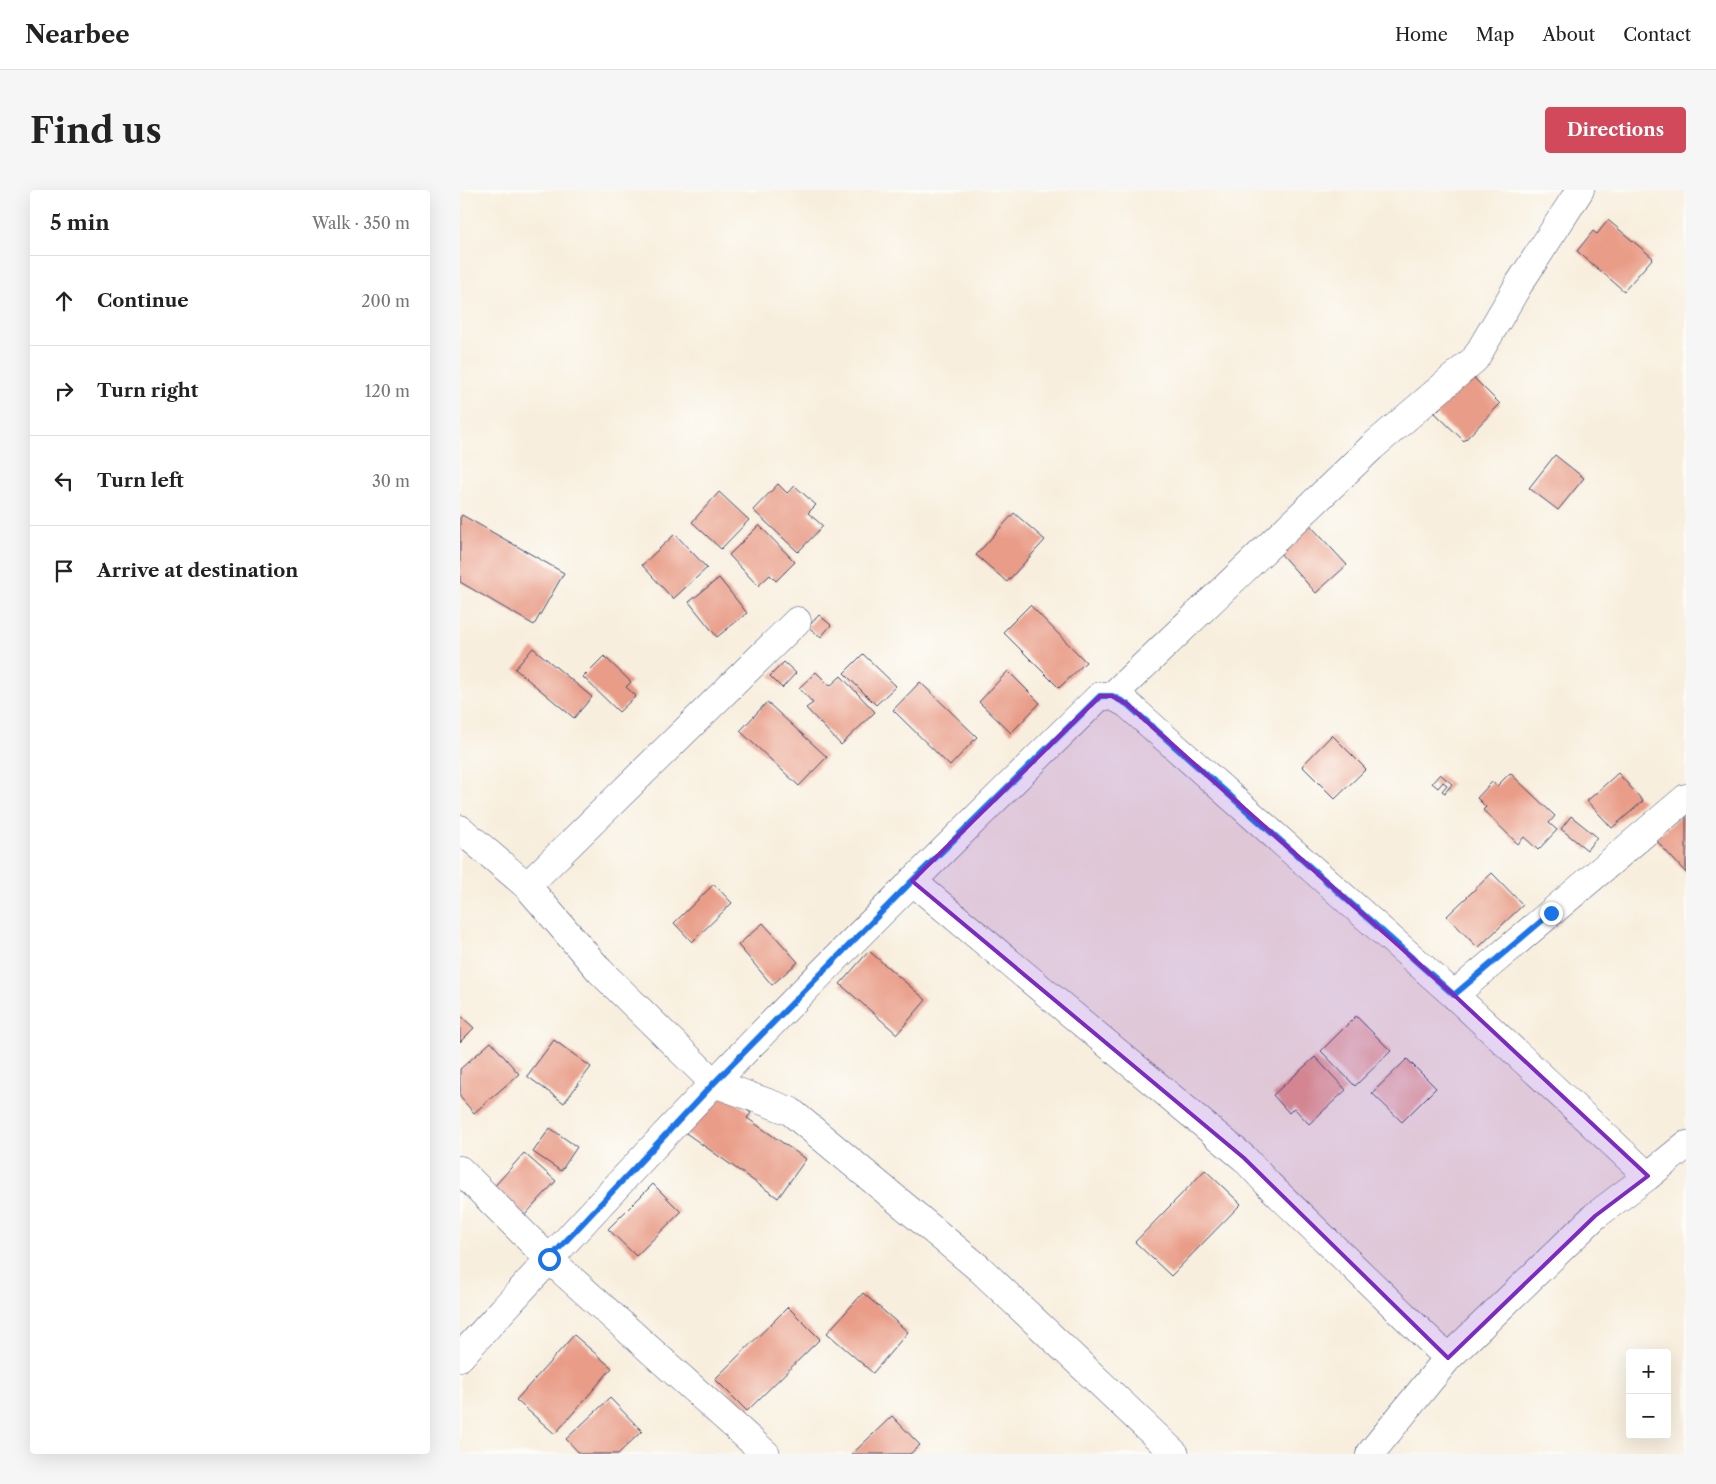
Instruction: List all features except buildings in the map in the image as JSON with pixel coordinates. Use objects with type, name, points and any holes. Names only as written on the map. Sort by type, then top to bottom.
[{"type":"street","points":[[1112,696],[1372,447],[1475,358],[1519,284],[1580,190]]},
{"type":"street","points":[[526,886],[797,621]]},
{"type":"street","points":[[460,1357],[714,1083],[912,881],[1100,696],[1112,696],[1127,704],[1454,995],[1648,1176]]},
{"type":"street","points":[[1454,995],[1686,798]]},
{"type":"street","points":[[460,829],[526,886],[600,970],[714,1083],[790,1111],[980,1269],[1175,1454]]},
{"type":"street","points":[[912,881],[1244,1158],[1269,1185],[1448,1358]]},
{"type":"street","points":[[1370,1454],[1448,1358],[1595,1216],[1686,1145]]},
{"type":"street","points":[[460,1170],[549,1259],[766,1454]]},
{"type":"highlighted area","points":[[1100,696],[1112,696],[1127,704],[1454,995],[1648,1176],[1595,1216],[1448,1358],[1244,1158],[912,881]]},
{"type":"route","points":[[549,1259],[714,1083],[912,881],[1100,696],[1112,696],[1127,704],[1454,995],[1551,913]]}]
